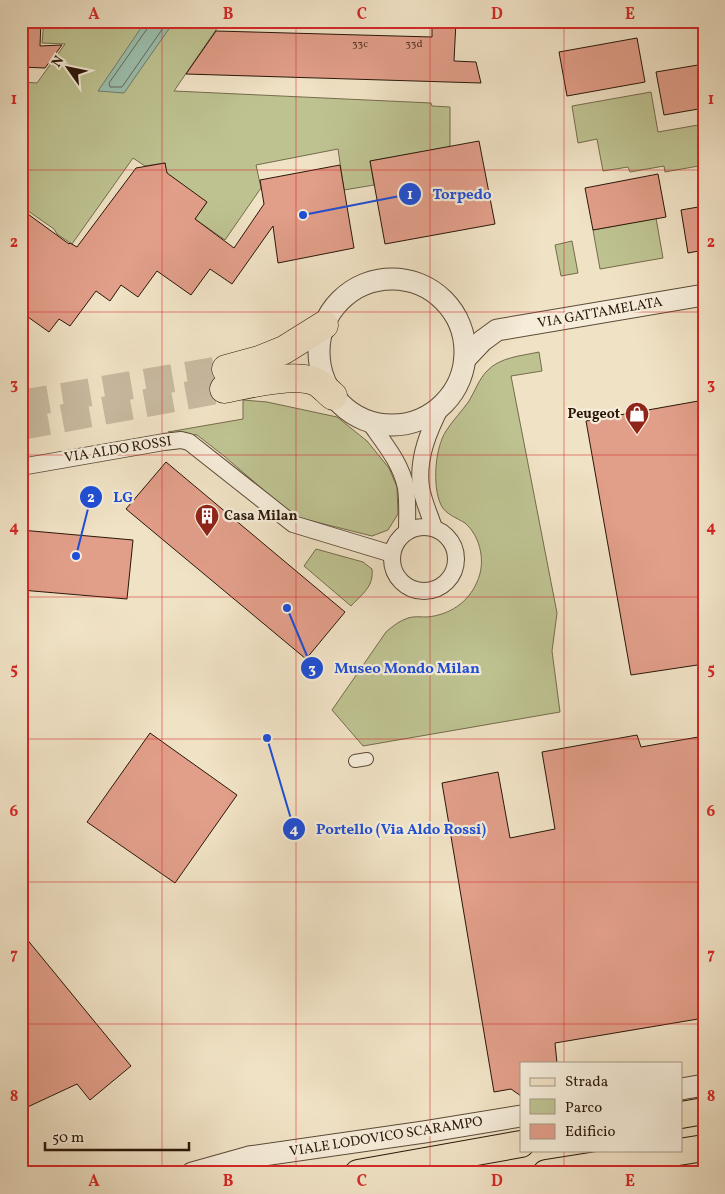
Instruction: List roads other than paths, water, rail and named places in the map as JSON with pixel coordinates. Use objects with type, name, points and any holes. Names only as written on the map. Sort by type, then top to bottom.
[{"type":"highway","points":[[324,325],[284,350],[260,360],[225,379],[265,381],[302,378],[317,382],[333,396]]},
{"type":"main road","points":[[682,1115],[704,1111]]},
{"type":"main road","name":"VIALE LODOVICO SCARAMPO","points":[[358,1173],[520,1144]]},
{"type":"main road","points":[[682,1151],[704,1148]]},
{"type":"main road","points":[[546,1173],[679,1152]]},
{"type":"street","points":[[399,279],[421,285],[441,298],[456,316],[464,337],[465,359],[461,376],[454,392],[442,406],[427,417],[408,424],[389,426],[370,422],[349,412],[333,396],[324,380],[319,362],[319,343],[324,325],[336,305],[354,290],[375,281],[399,279]]},
{"type":"street","name":"VIA GATTAMELATA","points":[[465,359],[482,341],[497,330],[704,295]]},
{"type":"street","name":"VIA GATTAMELATA","points":[[456,316],[497,330]]},
{"type":"street","points":[[434,528],[422,488],[421,464],[428,434],[442,406]]},
{"type":"street","points":[[370,422],[402,472],[407,499],[407,532]]},
{"type":"street","name":"VIA ALDO ROSSI","points":[[21,467],[181,440],[189,442],[293,524],[392,554]]},
{"type":"street","points":[[424,526],[434,528],[444,533],[456,551],[454,572],[448,582],[429,592],[408,588],[399,581],[394,573],[392,554],[394,545],[407,532],[415,528],[424,526]]},
{"type":"street","points":[[682,1089],[704,1085]]},
{"type":"street","name":"VIALE LODOVICO SCARAMPO","points":[[192,1173],[249,1157],[520,1116]]},
{"type":"water","points":[[145,22],[173,23],[124,93],[98,91]]},
{"type":"tunnel","points":[[21,404],[226,369]]},
{"type":"tunnel","points":[[21,426],[217,390]]},
{"type":"place","name":"Torpedo","points":[[303,215]]},
{"type":"place","name":"Peugeot","points":[[637,435]]},
{"type":"place","name":"Casa Milan","points":[[207,537]]},
{"type":"place","name":"LG","points":[[76,556]]},
{"type":"place","name":"Museo Mondo Milan","points":[[287,608]]},
{"type":"place","name":"Portello (Via Aldo Rossi)","points":[[267,738]]}]
